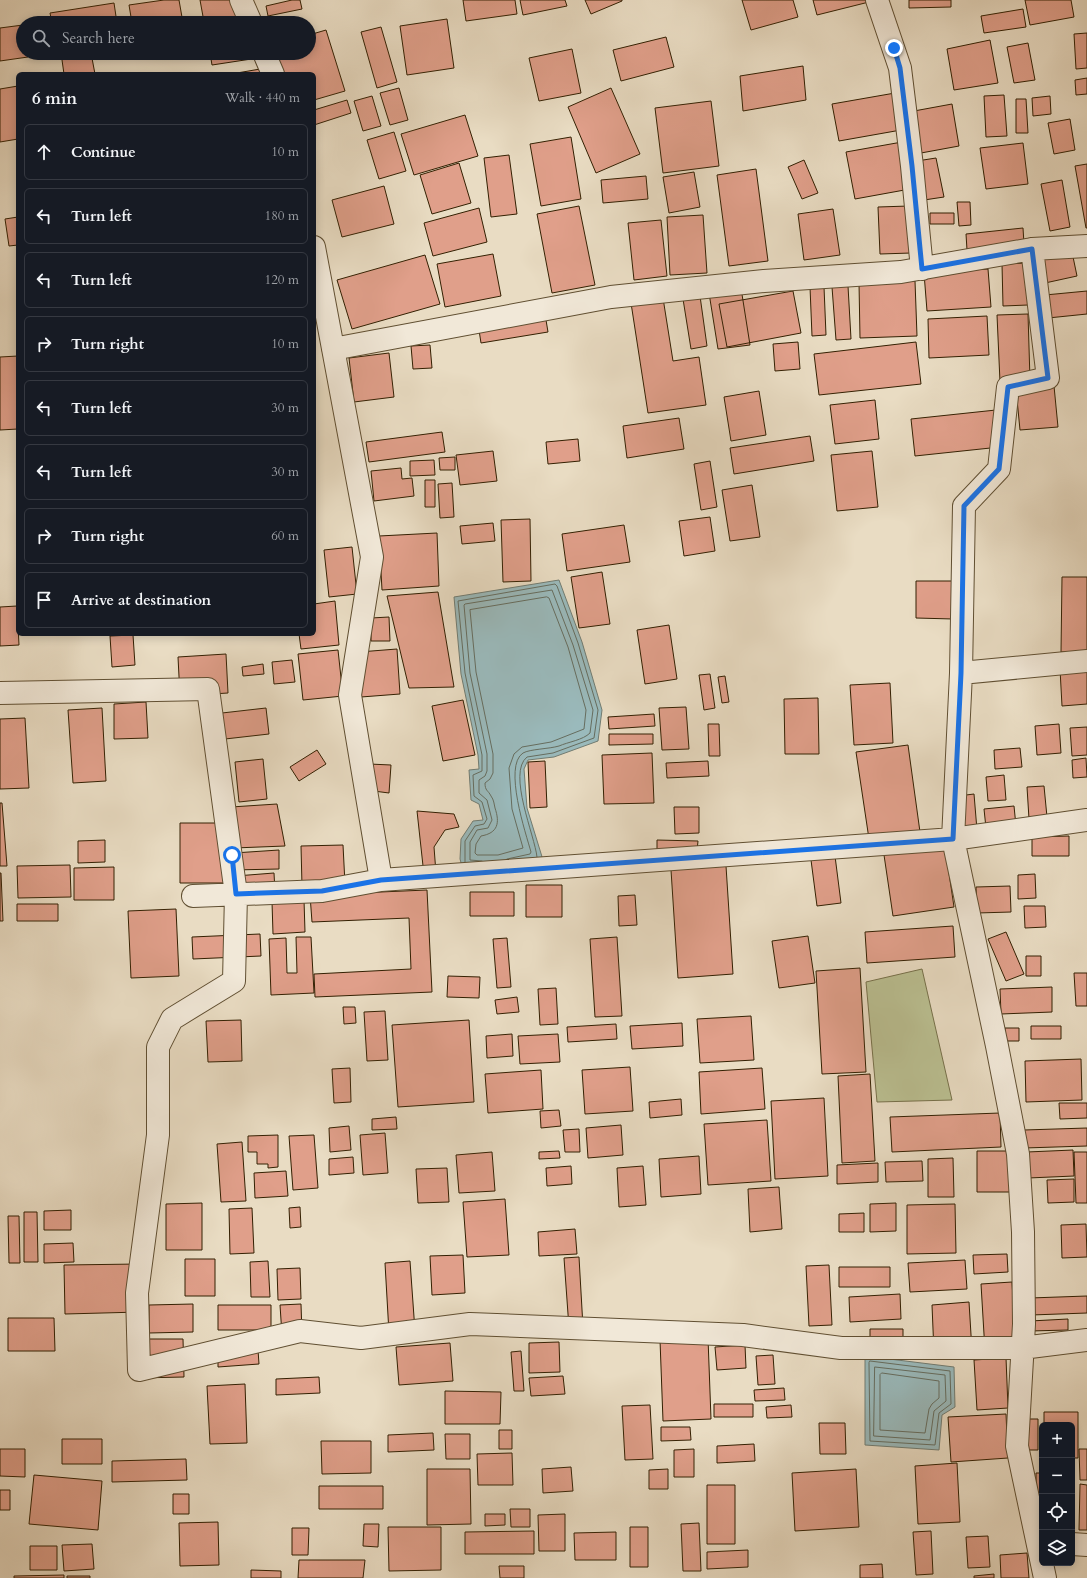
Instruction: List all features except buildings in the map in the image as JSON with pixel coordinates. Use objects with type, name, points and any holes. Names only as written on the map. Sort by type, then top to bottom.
[{"type":"street","points":[[241,0],[248,16]]},
{"type":"street","points":[[877,0],[900,68],[912,166],[922,269]]},
{"type":"street","points":[[267,60],[272,72]]},
{"type":"street","points":[[332,349],[611,297],[764,281],[901,272],[1032,249],[1087,246]]},
{"type":"street","points":[[1032,249],[1048,378],[1008,387],[999,469],[964,506],[961,673],[953,839],[997,1046],[1018,1154],[1023,1232],[1024,1324],[1017,1446],[1039,1539]]},
{"type":"street","points":[[316,258],[372,557],[350,695],[381,880]]},
{"type":"street","points":[[961,673],[1087,660]]},
{"type":"street","points":[[0,693],[208,689],[236,894],[234,981],[172,1019],[158,1047],[158,1135],[137,1293],[139,1370],[300,1331],[360,1338],[470,1324],[743,1335],[841,1348],[1022,1348],[1087,1340]]},
{"type":"street","points":[[193,896],[322,891],[381,880],[953,839],[1087,820]]},
{"type":"street","points":[[1075,1544],[1087,1545]]},
{"type":"street","points":[[1043,1566],[1045,1578]]},
{"type":"green space","points":[[922,969],[952,1100],[877,1102],[866,982]]},
{"type":"water","points":[[559,580],[582,642],[602,710],[598,741],[554,757],[528,760],[524,769],[527,808],[543,860],[463,870],[460,859],[461,839],[473,821],[483,820],[479,804],[471,800],[469,770],[479,769],[478,755],[461,674],[454,597]]},
{"type":"water","points":[[865,1356],[954,1367],[955,1407],[942,1415],[939,1450],[865,1445]]},
{"type":"route","points":[[232,855],[236,894],[322,891],[381,880],[953,839],[961,673],[964,506],[999,469],[1008,387],[1048,378],[1032,249],[922,269],[912,166],[900,68],[894,48]]}]
